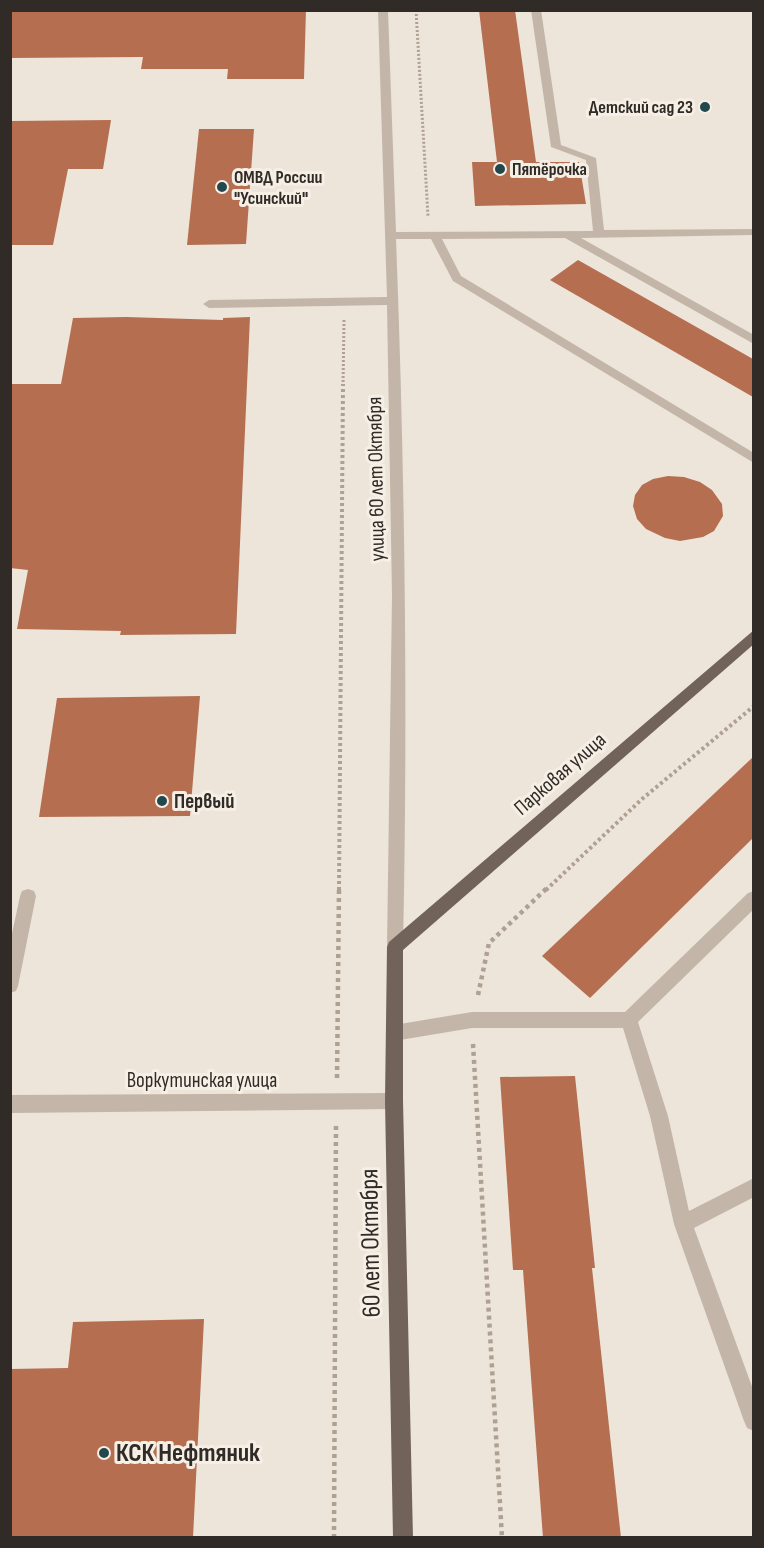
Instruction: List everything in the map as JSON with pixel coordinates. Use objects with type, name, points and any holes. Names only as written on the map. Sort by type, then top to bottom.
[{"type":"main road","name":"Парковая улица","points":[[395,947],[753,635]]},
{"type":"main road","name":"60 лет Октября","points":[[395,947],[394,1101],[403,1538]]},
{"type":"street","name":"улица 60 лет Октября","points":[[383,10],[393,301],[400,789],[395,947]]},
{"type":"street","points":[[536,10],[556,147],[591,158],[600,234]]},
{"type":"street","points":[[391,235],[753,232]]},
{"type":"street","points":[[567,234],[753,340]]},
{"type":"street","points":[[435,236],[457,278],[753,459]]},
{"type":"street","points":[[208,304],[393,301]]},
{"type":"street","points":[[10,986],[28,896]]},
{"type":"street","points":[[394,1033],[472,1020],[629,1020],[753,898]]},
{"type":"street","points":[[629,1020],[659,1116],[683,1224],[753,1421]]},
{"type":"street","name":"Воркутинская улица","points":[[10,1104],[394,1101]]},
{"type":"street","points":[[683,1224],[753,1187]]},
{"type":"path","points":[[416,10],[428,215],[435,236]]},
{"type":"path","points":[[334,1538],[344,302]]},
{"type":"path","points":[[502,1538],[472,1020],[489,943],[642,799],[753,706]]},
{"type":"building","points":[[10,10],[306,10],[304,79],[227,79],[228,69],[141,69],[143,57],[10,58]]},
{"type":"building","points":[[479,10],[515,10],[536,162],[579,162],[586,204],[475,206],[472,162],[497,162]]},
{"type":"building","points":[[111,120],[103,169],[68,169],[53,245],[10,245],[10,121]]},
{"type":"building","name":"ОМВД России \"Усинский\"","points":[[199,129],[254,129],[246,244],[187,245]]},
{"type":"building","points":[[578,260],[753,359],[753,397],[550,280]]},
{"type":"building","points":[[250,317],[236,634],[120,635],[121,631],[17,629],[28,570],[10,568],[10,384],[61,384],[73,318],[223,320],[223,318]]},
{"type":"building","points":[[668,476],[684,477],[700,482],[712,490],[722,504],[723,516],[714,531],[703,537],[680,541],[665,538],[646,529],[637,519],[633,506],[635,495],[642,485],[653,479]]},
{"type":"building","points":[[200,696],[190,816],[39,817],[57,698]]},
{"type":"building","points":[[753,757],[753,838],[590,998],[542,956]]},
{"type":"building","points":[[575,1076],[595,1268],[592,1268],[621,1538],[543,1538],[523,1270],[513,1270],[500,1077]]},
{"type":"building","name":"КСК Нефтяник","points":[[204,1319],[193,1538],[10,1538],[10,1369],[68,1368],[73,1322]]},
{"type":"place","name":"Детский сад 23","points":[[705,107]]},
{"type":"place","name":"Пятёрочка","points":[[500,169]]},
{"type":"place","name":"ОМВД России \"Усинский\"","points":[[222,187]]},
{"type":"place","name":"Первый","points":[[162,801]]},
{"type":"place","name":"КСК Нефтяник","points":[[104,1453]]}]
